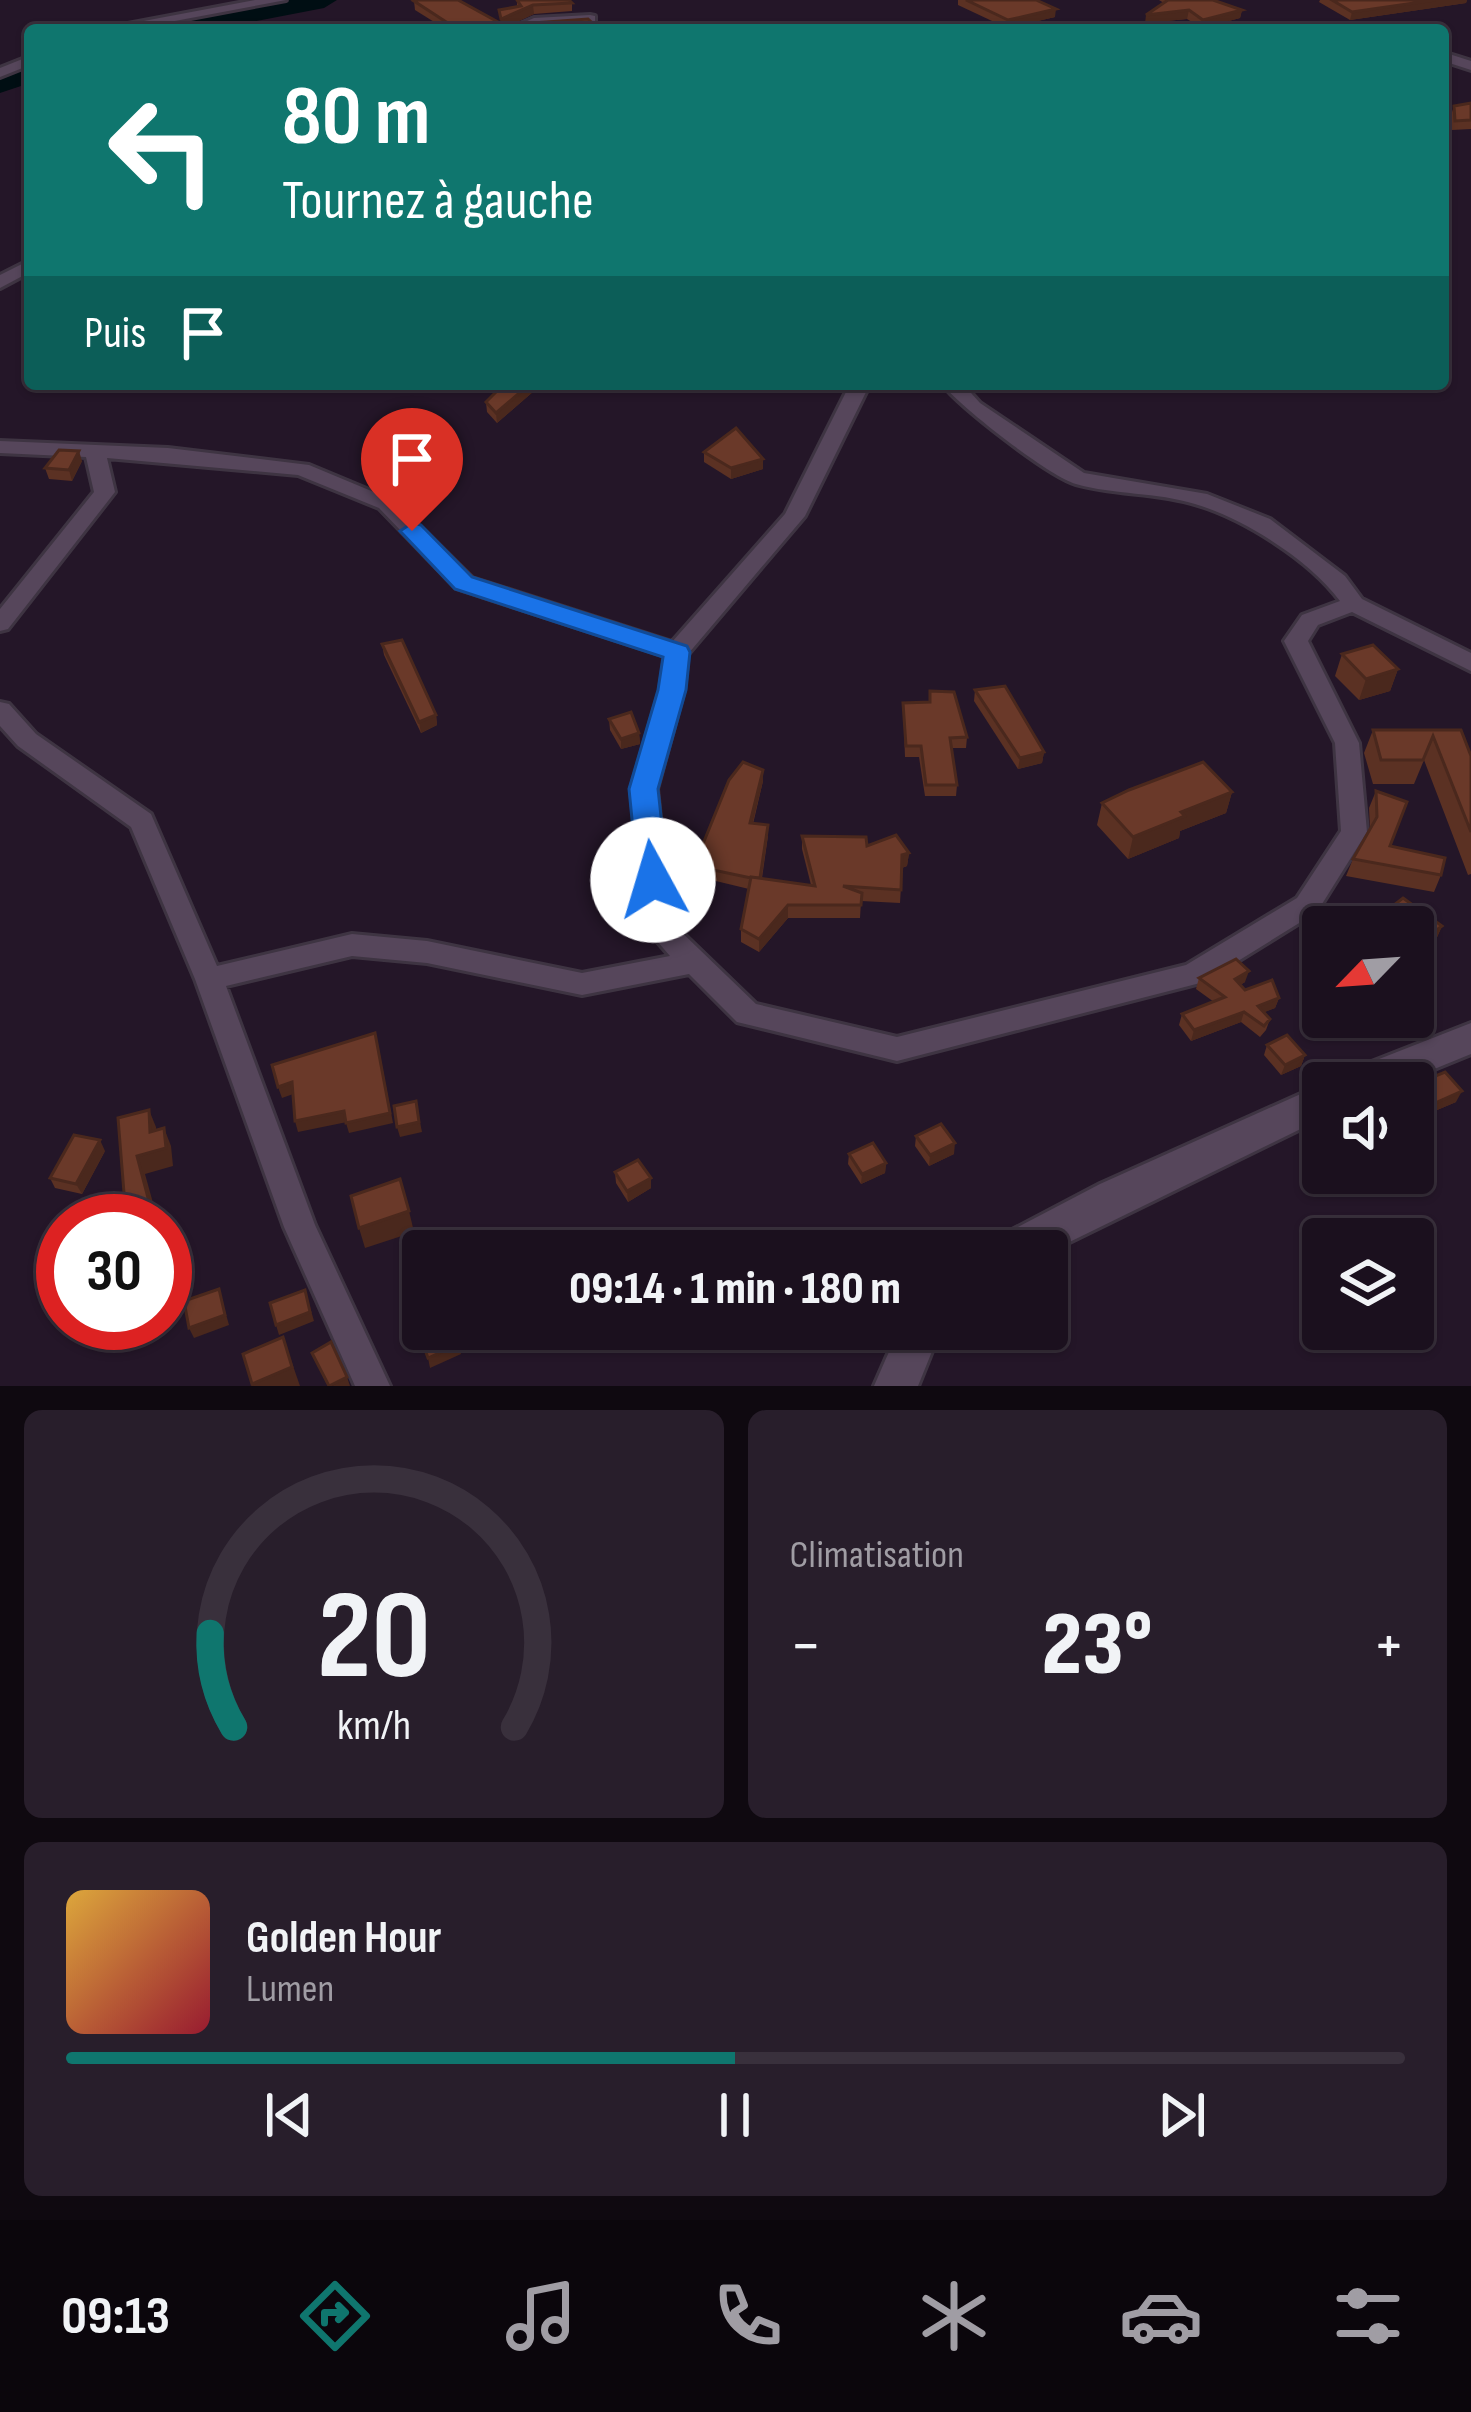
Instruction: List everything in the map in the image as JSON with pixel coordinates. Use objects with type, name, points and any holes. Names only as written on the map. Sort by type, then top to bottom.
[{"type":"street","points":[[138,24],[279,0]]},
{"type":"street","points":[[577,0],[594,24]]},
{"type":"street","points":[[529,24],[594,24]]},
{"type":"street","points":[[857,390],[794,516],[677,652],[672,690],[644,789],[658,926],[747,1014],[897,1049],[1194,974],[1307,905],[1354,832],[1347,743],[1296,641],[1297,630],[1308,620],[1354,604]]},
{"type":"street","points":[[958,390],[973,406],[1078,478],[1200,498],[1262,524],[1337,581],[1354,604],[1471,663]]},
{"type":"street","points":[[0,447],[168,454],[302,469],[386,505],[464,583],[677,652]]},
{"type":"street","points":[[0,624],[105,492],[96,454]]},
{"type":"street","points":[[0,710],[27,740],[142,821],[209,979],[300,1227],[374,1386]]},
{"type":"street","points":[[209,979],[352,945],[427,952],[582,984],[695,962]]},
{"type":"street","points":[[1411,1062],[1471,1038]]},
{"type":"street","points":[[1054,1230],[1302,1110]]},
{"type":"street","points":[[896,1386],[911,1350]]},
{"type":"building","points":[[458,0],[498,22],[449,24],[414,1]]},
{"type":"building","points":[[517,0],[572,3],[533,5],[501,19],[499,10],[521,6]]},
{"type":"building","points":[[966,0],[1036,0],[1056,9],[1008,20]]},
{"type":"building","points":[[1168,0],[1213,0],[1242,10],[1203,20],[1189,10],[1146,15]]},
{"type":"building","points":[[1332,0],[1435,0],[1352,12]]},
{"type":"building","points":[[588,19],[593,24],[554,24],[517,24]]},
{"type":"building","points":[[1471,103],[1471,120],[1455,121],[1454,106]]},
{"type":"building","points":[[498,390],[523,390],[496,413],[486,402]]},
{"type":"building","points":[[736,428],[763,459],[731,468],[704,452]]},
{"type":"building","points":[[59,450],[79,451],[69,470],[45,468]]},
{"type":"building","points":[[402,640],[436,715],[419,722],[382,644]]},
{"type":"building","points":[[1373,645],[1398,669],[1366,679],[1342,654]]},
{"type":"building","points":[[1005,686],[1044,752],[1020,758],[975,690]]},
{"type":"building","points":[[930,691],[954,692],[967,737],[950,738],[957,785],[926,785],[921,746],[906,746],[903,703],[930,702]]},
{"type":"building","points":[[631,712],[639,733],[621,739],[609,719]]},
{"type":"building","points":[[1373,730],[1461,730],[1471,756],[1471,832],[1433,736],[1423,760],[1381,760]]},
{"type":"building","points":[[743,762],[763,770],[750,823],[768,825],[760,878],[694,866],[729,780]]},
{"type":"building","points":[[1203,762],[1232,792],[1181,812],[1185,816],[1133,837],[1102,803],[1129,790]]},
{"type":"building","points":[[1376,791],[1407,802],[1390,846],[1445,858],[1441,875],[1353,859],[1377,817]]},
{"type":"building","points":[[896,835],[909,853],[902,855],[901,890],[843,886],[862,893],[861,905],[788,905],[759,939],[741,929],[751,877],[815,886],[802,836],[866,837],[867,846]]},
{"type":"building","points":[[1236,959],[1249,971],[1235,979],[1245,990],[1272,980],[1279,998],[1258,1006],[1270,1019],[1264,1026],[1244,1012],[1194,1030],[1182,1014],[1225,997],[1199,978]]},
{"type":"building","points":[[375,1033],[390,1113],[346,1123],[344,1111],[295,1121],[292,1082],[278,1087],[272,1065]]},
{"type":"building","points":[[1287,1035],[1305,1055],[1285,1065],[1267,1045]]},
{"type":"building","points":[[1445,1072],[1462,1091],[1435,1103],[1434,1076]]},
{"type":"building","points":[[416,1101],[419,1122],[397,1127],[394,1106]]},
{"type":"building","points":[[149,1110],[150,1132],[164,1128],[166,1148],[137,1156],[147,1194],[122,1194],[118,1118]]},
{"type":"building","points":[[941,1124],[955,1143],[930,1155],[916,1136]]},
{"type":"building","points":[[74,1135],[100,1140],[76,1184],[50,1178]]},
{"type":"building","points":[[873,1143],[886,1163],[862,1174],[849,1154]]},
{"type":"building","points":[[638,1160],[651,1178],[627,1191],[615,1172]]},
{"type":"building","points":[[400,1179],[409,1211],[359,1228],[351,1196]]},
{"type":"building","points":[[219,1289],[225,1315],[192,1327],[192,1298]]},
{"type":"building","points":[[305,1290],[310,1312],[276,1325],[270,1303]]},
{"type":"building","points":[[283,1337],[292,1367],[252,1384],[243,1354]]},
{"type":"building","points":[[331,1342],[347,1377],[329,1386],[312,1353]]},
{"type":"waterway","points":[[200,24],[324,0]]},
{"type":"waterway","points":[[0,85],[24,75]]},
{"type":"route","points":[[412,531],[464,583],[677,652],[672,690],[644,789],[653,880]]}]
